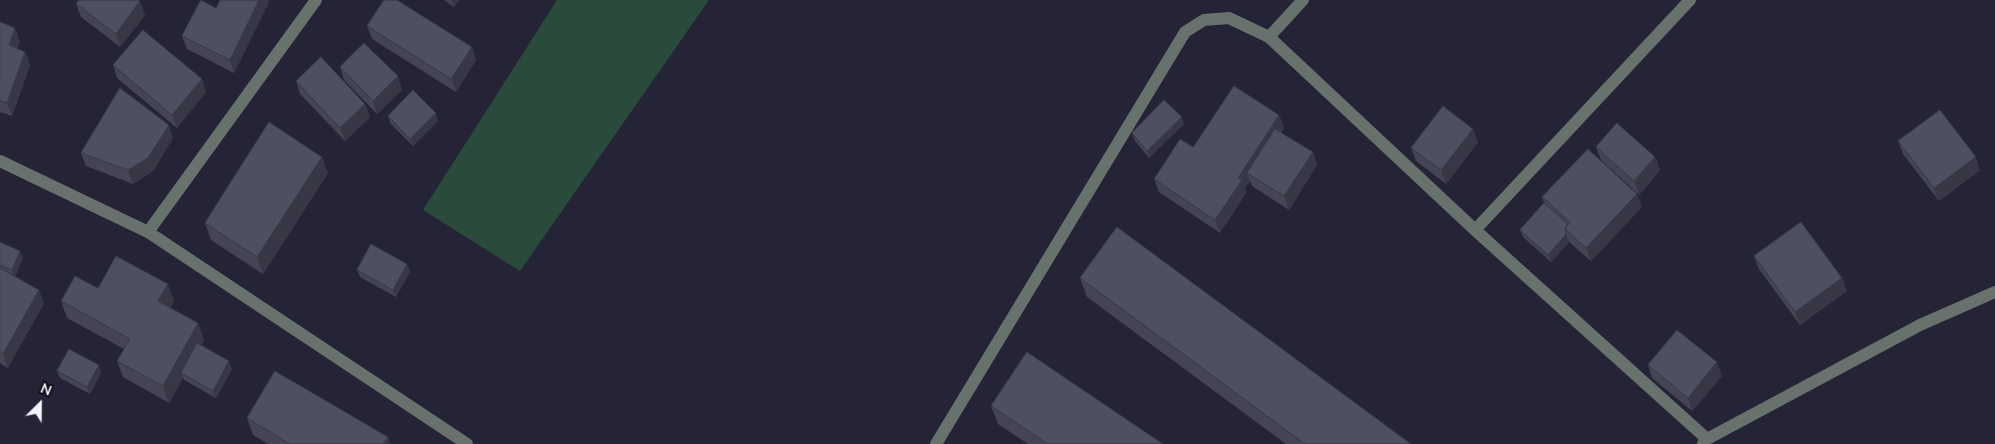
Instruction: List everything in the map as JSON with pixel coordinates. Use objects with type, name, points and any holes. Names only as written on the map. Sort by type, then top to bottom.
[{"type":"street","points":[[148,232],[316,0]]},
{"type":"street","points":[[1269,37],[1303,0]]},
{"type":"street","points":[[1475,230],[1690,0]]},
{"type":"street","points":[[936,444],[1185,32],[1204,20],[1229,18],[1269,37],[1475,230],[1705,441],[1920,325],[1995,292]]},
{"type":"street","points":[[0,161],[148,232],[467,444]]},
{"type":"green space","points":[[557,0],[709,0],[520,271],[423,210]]},
{"type":"building","points":[[79,0],[140,1],[116,34],[76,4]]},
{"type":"building","points":[[201,0],[216,8],[220,0],[259,0],[230,60],[182,36]]},
{"type":"building","points":[[384,0],[397,0],[472,47],[451,79],[367,26]]},
{"type":"building","points":[[0,22],[15,28],[9,45],[25,52],[7,103],[0,101]]},
{"type":"building","points":[[143,30],[202,79],[172,115],[113,65]]},
{"type":"building","points":[[364,43],[398,76],[373,101],[340,67]]},
{"type":"building","points":[[321,57],[365,104],[340,128],[296,81]]},
{"type":"building","points":[[1234,86],[1279,115],[1238,178],[1242,180],[1215,220],[1154,179],[1180,139],[1193,147]]},
{"type":"building","points":[[120,88],[169,125],[148,158],[128,170],[81,153]]},
{"type":"building","points":[[413,90],[436,113],[410,139],[388,116]]},
{"type":"building","points":[[1164,100],[1182,117],[1147,151],[1132,133]]},
{"type":"building","points":[[1443,106],[1473,129],[1441,170],[1411,148]]},
{"type":"building","points":[[1940,110],[1976,157],[1934,188],[1898,141]]},
{"type":"building","points":[[269,122],[322,157],[257,257],[205,223]]},
{"type":"building","points":[[1617,123],[1655,157],[1634,181],[1596,147]]},
{"type":"building","points":[[1275,129],[1313,152],[1284,196],[1247,173]]},
{"type":"building","points":[[1588,149],[1637,194],[1586,248],[1565,229],[1570,222],[1542,197]]},
{"type":"building","points":[[1544,203],[1568,224],[1565,229],[1566,234],[1548,255],[1520,230]]},
{"type":"building","points":[[1801,222],[1842,278],[1795,312],[1754,256]]},
{"type":"building","points":[[1117,227],[1411,444],[1305,444],[1080,278]]},
{"type":"building","points":[[0,242],[20,251],[12,270],[0,265]]},
{"type":"building","points":[[371,244],[407,264],[393,290],[357,270]]},
{"type":"building","points":[[116,256],[168,284],[158,301],[198,323],[163,386],[117,361],[130,339],[61,301],[75,276],[98,288]]},
{"type":"building","points":[[0,268],[39,290],[3,354],[0,353]]},
{"type":"building","points":[[1677,330],[1717,362],[1688,398],[1648,365]]},
{"type":"building","points":[[197,343],[229,361],[213,391],[181,373]]},
{"type":"building","points":[[69,349],[99,365],[87,387],[57,371]]},
{"type":"building","points":[[1027,352],[1163,444],[1048,444],[991,406]]},
{"type":"building","points":[[275,371],[388,437],[383,444],[290,444],[247,418]]}]
